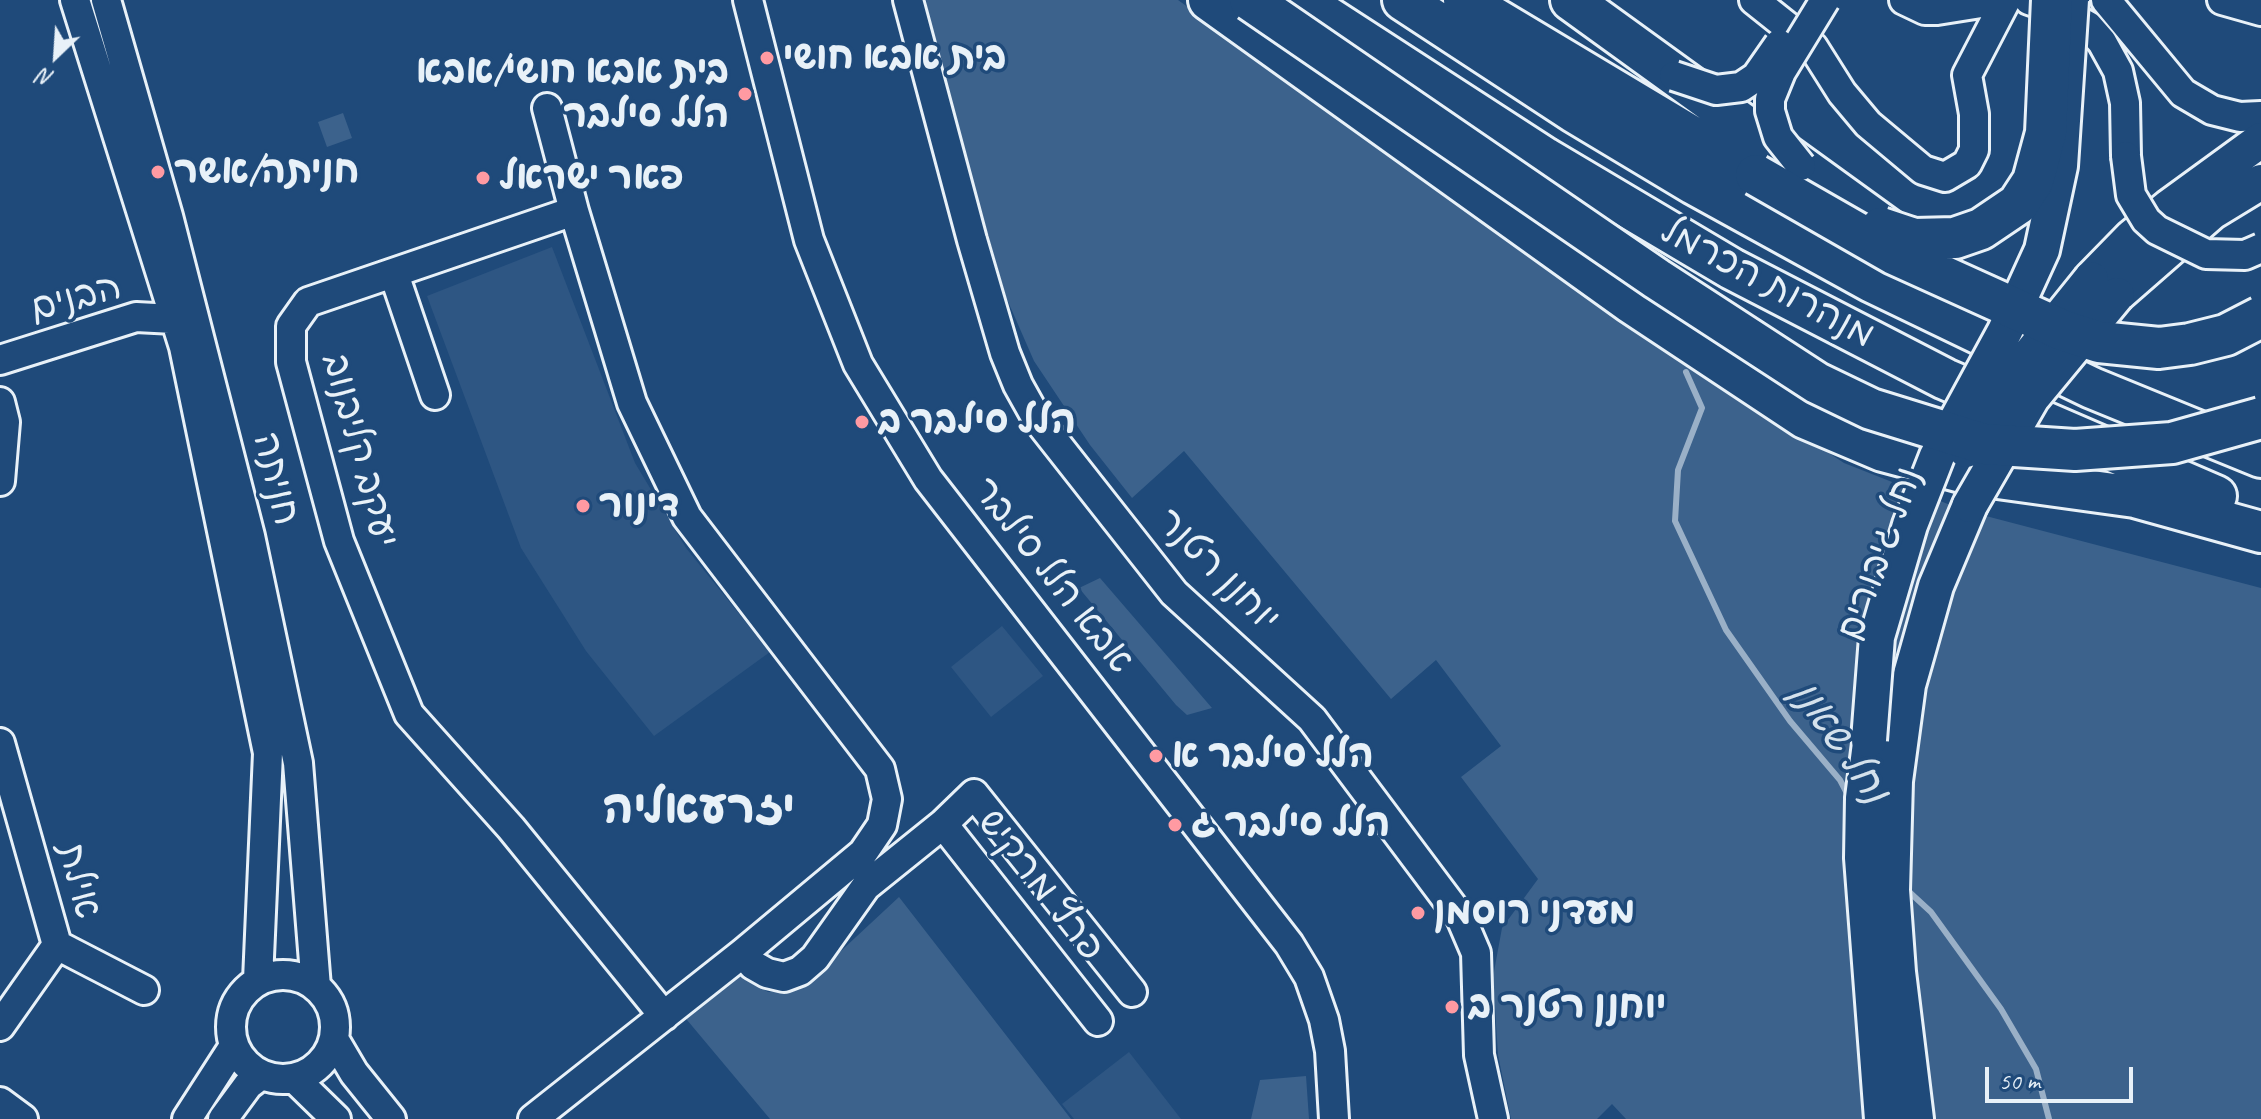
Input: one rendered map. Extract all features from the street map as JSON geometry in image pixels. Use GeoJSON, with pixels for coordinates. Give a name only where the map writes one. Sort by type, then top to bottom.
{"type":"FeatureCollection","features":[{"type":"Feature","properties":{"kind":"highway"},"geometry":{"type":"LineString","coordinates":[[1209,0],[1682,337],[1805,418],[1883,451],[1969,474],[2135,497],[2261,532]]}},
{"type":"Feature","properties":{"kind":"highway"},"geometry":{"type":"LineString","coordinates":[[1250,0],[1670,287],[1817,383],[1871,409],[1984,444],[2075,450],[2172,443],[2261,418]]}},
{"type":"Feature","properties":{"kind":"highway","name":"מנהרות הכרמל"},"geometry":{"type":"LineString","coordinates":[[1301,0],[1342,11],[1545,158],[1732,269],[1877,344],[2047,425],[2261,514]]}},
{"type":"Feature","properties":{"kind":"highway","name":"מנהרות הכרמל"},"geometry":{"type":"LineString","coordinates":[[1403,0],[1574,112],[1730,205],[1872,282],[2092,388],[2261,457]]}},
{"type":"Feature","properties":{"kind":"highway"},"geometry":{"type":"LineString","coordinates":[[1464,0],[1894,254],[2062,330],[2099,342],[2159,348],[2226,335],[2261,317]]}},
{"type":"Feature","properties":{"kind":"highway"},"geometry":{"type":"LineString","coordinates":[[1756,175],[1914,239],[1955,238],[1981,229],[2018,204],[2033,181],[2042,157],[2052,0]]}},
{"type":"Feature","properties":{"kind":"highway"},"geometry":{"type":"LineString","coordinates":[[1584,4],[1674,76],[1930,259],[2103,363],[2261,434]]}},
{"type":"Feature","properties":{"kind":"main road"},"geometry":{"type":"LineString","coordinates":[[1869,740],[1877,637],[1910,525],[1937,456],[2005,331],[2042,250],[2062,152],[2071,0]]}},
{"type":"Feature","properties":{"kind":"main road","name":"נחל גיבורים"},"geometry":{"type":"LineString","coordinates":[[1916,1119],[1898,972],[1892,890],[1895,781],[1904,713],[1918,650],[1946,561],[1995,456],[2104,287],[2132,237],[2261,140]]}},
{"type":"Feature","properties":{"kind":"main road","name":"נחל גיבורים"},"geometry":{"type":"LineString","coordinates":[[1882,1119],[1862,858],[1869,740],[1887,650],[1907,581],[1961,460],[2008,382],[2104,287],[2261,182]]}},
{"type":"Feature","properties":{"kind":"street","name":"חניתה"},"geometry":{"type":"LineString","coordinates":[[75,0],[191,376],[268,753],[258,980]]}},
{"type":"Feature","properties":{"kind":"street","name":"חניתה"},"geometry":{"type":"LineString","coordinates":[[106,0],[168,216],[254,551],[298,763],[316,987]]}},
{"type":"Feature","properties":{"kind":"street","name":"אבא הלל סילבר"},"geometry":{"type":"LineString","coordinates":[[748,0],[809,240],[858,364],[928,479],[1289,944],[1309,977],[1324,1020],[1330,1051],[1334,1119]]}},
{"type":"Feature","properties":{"kind":"street","name":"יוחנן רטנר"},"geometry":{"type":"LineString","coordinates":[[908,0],[930,39],[972,240],[1005,353],[1018,385],[1037,419],[1174,593],[1312,719],[1461,918],[1476,953],[1479,1055],[1493,1119]]}},
{"type":"Feature","properties":{"kind":"street"},"geometry":{"type":"LineString","coordinates":[[1754,0],[1813,47],[1842,93],[1868,124],[1923,170],[1945,177],[1967,164],[1974,150],[1974,114],[1967,75],[2003,0]]}},
{"type":"Feature","properties":{"kind":"street"},"geometry":{"type":"LineString","coordinates":[[1674,76],[1716,90],[1741,87],[1765,66],[1808,0]]}},
{"type":"Feature","properties":{"kind":"street"},"geometry":{"type":"LineString","coordinates":[[1801,166],[1778,137],[1770,111],[1770,99],[1781,72],[1825,0]]}},
{"type":"Feature","properties":{"kind":"street"},"geometry":{"type":"LineString","coordinates":[[1904,0],[1925,10],[1937,10],[2003,0]]}},
{"type":"Feature","properties":{"kind":"street"},"geometry":{"type":"LineString","coordinates":[[2029,0],[2063,12],[2088,26],[2102,42],[2118,71],[2125,103],[2126,156],[2131,195],[2146,220],[2157,230],[2206,254],[2245,255],[2261,248]]}},
{"type":"Feature","properties":{"kind":"street"},"geometry":{"type":"LineString","coordinates":[[2106,0],[2183,93],[2212,110],[2240,117],[2261,116]]}},
{"type":"Feature","properties":{"kind":"street"},"geometry":{"type":"LineString","coordinates":[[2222,0],[2261,9]]}},
{"type":"Feature","properties":{"kind":"street"},"geometry":{"type":"LineString","coordinates":[[2254,0],[2261,9]]}},
{"type":"Feature","properties":{"kind":"street"},"geometry":{"type":"LineString","coordinates":[[533,1119],[743,953],[863,853],[882,825],[887,799],[880,769],[860,737],[687,517],[632,403],[574,211],[547,108]]}},
{"type":"Feature","properties":{"kind":"street","name":"יעקב קליבנוב"},"geometry":{"type":"LineString","coordinates":[[574,211],[308,302],[291,326],[291,362],[339,541],[409,714],[511,828],[664,1016]]}},
{"type":"Feature","properties":{"kind":"street"},"geometry":{"type":"LineString","coordinates":[[394,274],[435,395]]}},
{"type":"Feature","properties":{"kind":"street","name":"הבנים"},"geometry":{"type":"LineString","coordinates":[[0,360],[136,317],[174,319]]}},
{"type":"Feature","properties":{"kind":"street"},"geometry":{"type":"LineString","coordinates":[[0,402],[5,422],[0,481]]}},
{"type":"Feature","properties":{"kind":"street","name":"אילת"},"geometry":{"type":"LineString","coordinates":[[0,743],[57,945],[0,1026]]}},
{"type":"Feature","properties":{"kind":"street"},"geometry":{"type":"LineString","coordinates":[[943,824],[974,794],[1132,992]]}},
{"type":"Feature","properties":{"kind":"street","name":"פרץ מרקיש"},"geometry":{"type":"LineString","coordinates":[[743,953],[753,965],[767,973],[784,977],[800,971],[815,958],[866,886],[943,824],[1098,1021]]}},
{"type":"Feature","properties":{"kind":"street"},"geometry":{"type":"LineString","coordinates":[[57,945],[144,990]]}},
{"type":"Feature","properties":{"kind":"street"},"geometry":{"type":"LineString","coordinates":[[334,1039],[320,1064],[294,1078],[261,1075],[240,1058],[234,1046],[230,1023],[235,1006],[258,980],[289,975],[316,987],[333,1010],[334,1039],[354,1073],[391,1119]]}},
{"type":"Feature","properties":{"kind":"street"},"geometry":{"type":"LineString","coordinates":[[187,1119],[234,1046]]}},
{"type":"Feature","properties":{"kind":"street"},"geometry":{"type":"LineString","coordinates":[[223,1119],[248,1085],[261,1075]]}},
{"type":"Feature","properties":{"kind":"street"},"geometry":{"type":"LineString","coordinates":[[294,1078],[336,1119]]}},
{"type":"Feature","properties":{"kind":"street"},"geometry":{"type":"LineString","coordinates":[[0,1102],[23,1119]]}},
{"type":"Feature","properties":{"kind":"shaded area"},"geometry":{"type":"Polygon","coordinates":[[[926,0],[1178,0],[1557,272],[1844,463],[1963,510],[2261,588],[2261,1119],[1626,1119],[1612,1104],[1597,1119],[1511,1119],[1498,1055],[1493,977],[1502,928],[1538,879],[1461,777],[1501,746],[1436,660],[1391,699],[1184,451],[1132,498],[1090,445],[1034,361],[1006,297],[937,59],[926,0]]]}},
{"type":"Feature","properties":{"kind":"shaded area"},"geometry":{"type":"Polygon","coordinates":[[[343,113],[352,138],[327,147],[318,122],[343,113]]]}},
{"type":"Feature","properties":{"kind":"shaded area","name":"דינור"},"geometry":{"type":"Polygon","coordinates":[[[552,247],[635,463],[686,548],[770,652],[654,736],[586,651],[521,548],[427,296],[552,247]]]}},
{"type":"Feature","properties":{"kind":"shaded area"},"geometry":{"type":"Polygon","coordinates":[[[1100,578],[1212,708],[1187,715],[1176,705],[1079,588],[1100,578]]]}},
{"type":"Feature","properties":{"kind":"shaded area"},"geometry":{"type":"Polygon","coordinates":[[[1002,626],[1043,676],[991,717],[951,667],[1002,626]]]}},
{"type":"Feature","properties":{"kind":"shaded area"},"geometry":{"type":"Polygon","coordinates":[[[899,897],[1071,1119],[770,1119],[682,1014],[736,973],[768,992],[799,990],[899,897]]]}},
{"type":"Feature","properties":{"kind":"shaded area"},"geometry":{"type":"Polygon","coordinates":[[[1129,1052],[1181,1119],[1074,1119],[1062,1104],[1129,1052]]]}},
{"type":"Feature","properties":{"kind":"shaded area"},"geometry":{"type":"Polygon","coordinates":[[[1306,1076],[1309,1119],[1251,1119],[1260,1080],[1306,1076]]]}},
{"type":"Feature","properties":{"kind":"waterway","name":"נחל שאנן"},"geometry":{"type":"LineString","coordinates":[[1686,372],[1702,408],[1678,470],[1675,521],[1726,630],[1790,721],[1840,780],[1850,799]]}},
{"type":"Feature","properties":{"kind":"waterway","name":"נחל שאנן"},"geometry":{"type":"LineString","coordinates":[[1906,889],[1931,912],[2001,1009],[2036,1069],[2049,1119]]}},
{"type":"Feature","properties":{"kind":"place","name":"בית אבא חושי"},"geometry":{"type":"Point","coordinates":[767,58]}},
{"type":"Feature","properties":{"kind":"place","name":"בית אבא חושי/אבא הלל סילבר"},"geometry":{"type":"Point","coordinates":[745,94]}},
{"type":"Feature","properties":{"kind":"place","name":"חניתה/אשר"},"geometry":{"type":"Point","coordinates":[158,172]}},
{"type":"Feature","properties":{"kind":"place","name":"פאר ישראל"},"geometry":{"type":"Point","coordinates":[483,178]}},
{"type":"Feature","properties":{"kind":"place","name":"הלל סילבר ב"},"geometry":{"type":"Point","coordinates":[862,422]}},
{"type":"Feature","properties":{"kind":"place","name":"דינור"},"geometry":{"type":"Point","coordinates":[583,506]}},
{"type":"Feature","properties":{"kind":"place","name":"הלל סילבר א"},"geometry":{"type":"Point","coordinates":[1156,756]}},
{"type":"Feature","properties":{"kind":"place","name":"הלל סילבר ג"},"geometry":{"type":"Point","coordinates":[1175,825]}},
{"type":"Feature","properties":{"kind":"place","name":"מעדני רוסמן"},"geometry":{"type":"Point","coordinates":[1418,913]}},
{"type":"Feature","properties":{"kind":"place","name":"יוחנן רטנר ב"},"geometry":{"type":"Point","coordinates":[1452,1007]}},
{"type":"Feature","properties":{"kind":"district","name":"יזרעאליה"},"geometry":{"type":"Point","coordinates":[699,810]}}]}
